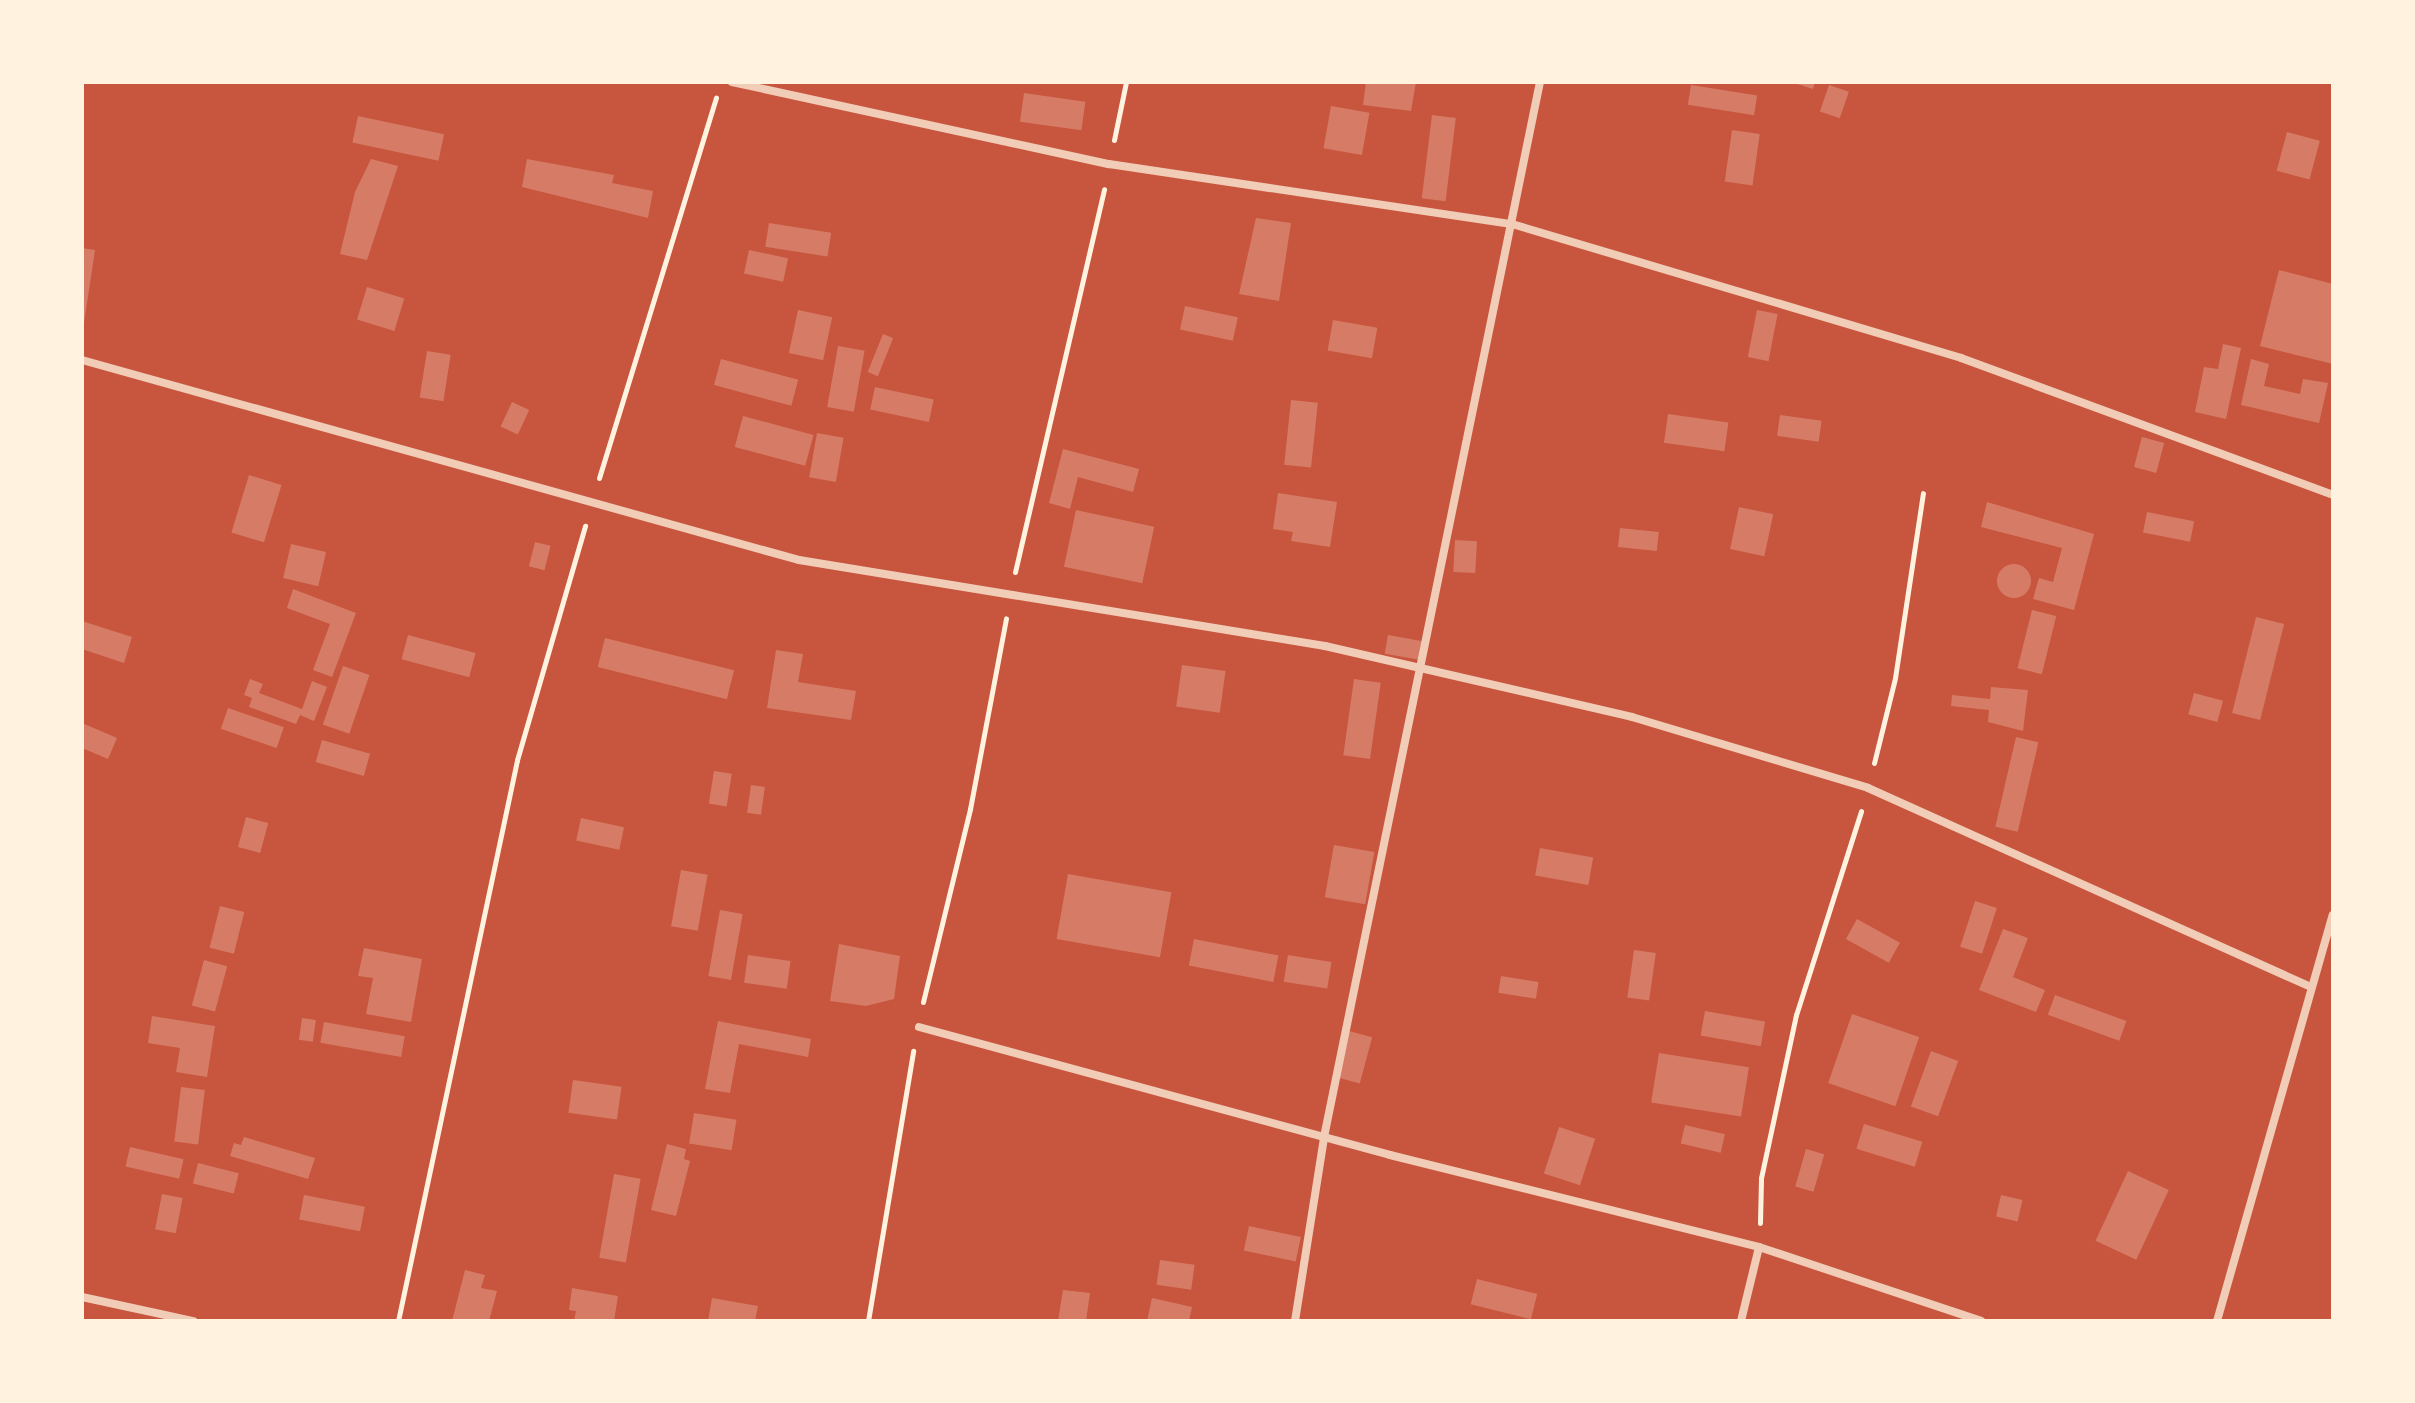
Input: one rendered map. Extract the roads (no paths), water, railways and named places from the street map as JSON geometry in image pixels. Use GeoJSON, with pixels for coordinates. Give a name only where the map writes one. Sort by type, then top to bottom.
{"type":"FeatureCollection","features":[{"type":"Feature","properties":{"kind":"street"},"geometry":{"type":"LineString","coordinates":[[732,82],[1109,164],[1512,224],[1961,358],[2333,495]]}},
{"type":"Feature","properties":{"kind":"street"},"geometry":{"type":"LineString","coordinates":[[1295,1321],[1324,1137],[1423,666],[1540,82]]}},
{"type":"Feature","properties":{"kind":"street"},"geometry":{"type":"LineString","coordinates":[[82,360],[593,499],[799,560],[1423,666],[1632,717],[1868,788],[2311,987]]}},
{"type":"Feature","properties":{"kind":"street"},"geometry":{"type":"LineString","coordinates":[[2217,1321],[2333,915]]}},
{"type":"Feature","properties":{"kind":"street"},"geometry":{"type":"LineString","coordinates":[[919,1027],[1324,1137],[1759,1247],[1981,1321]]}},
{"type":"Feature","properties":{"kind":"street"},"geometry":{"type":"LineString","coordinates":[[1741,1321],[1759,1247]]}},
{"type":"Feature","properties":{"kind":"street"},"geometry":{"type":"LineString","coordinates":[[82,1297],[193,1321]]}}]}
